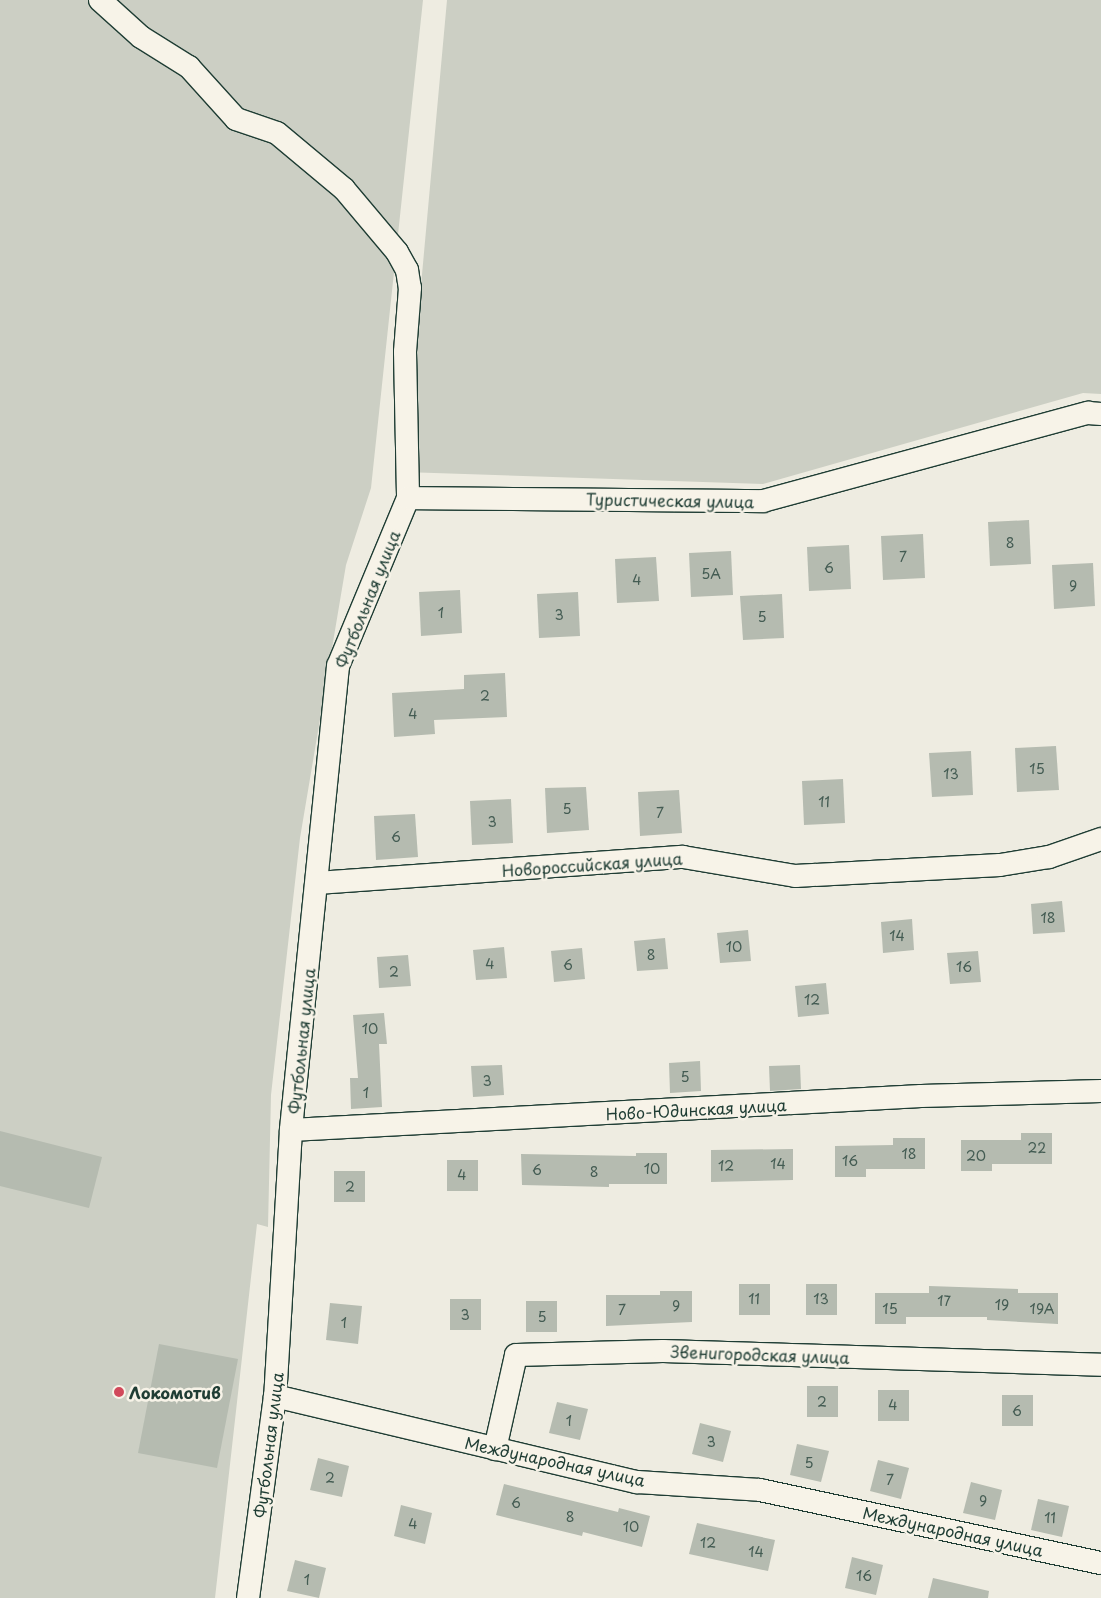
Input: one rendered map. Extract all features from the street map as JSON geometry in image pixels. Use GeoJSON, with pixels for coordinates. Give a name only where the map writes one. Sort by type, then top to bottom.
{"type":"FeatureCollection","features":[{"type":"Feature","properties":{"kind":"street"},"geometry":{"type":"LineString","coordinates":[[100,0],[141,37],[189,67],[236,119],[277,133],[344,189],[397,252],[407,270],[410,288],[405,352],[408,498]]}},
{"type":"Feature","properties":{"kind":"street","name":"Туристическая улица"},"geometry":{"type":"LineString","coordinates":[[408,498],[763,501],[1088,413],[1101,414]]}},
{"type":"Feature","properties":{"kind":"street","name":"Футбольная улица"},"geometry":{"type":"LineString","coordinates":[[248,1598],[275,1396],[291,1130],[318,883],[338,666],[408,498]]}},
{"type":"Feature","properties":{"kind":"street","name":"Новороссийская улица"},"geometry":{"type":"LineString","coordinates":[[318,883],[683,857],[795,876],[1000,865],[1049,857],[1101,839]]}},
{"type":"Feature","properties":{"kind":"street","name":"Ново-Юдинская улица"},"geometry":{"type":"LineString","coordinates":[[291,1130],[921,1096],[1101,1091]]}},
{"type":"Feature","properties":{"kind":"street","name":"Звенигородская улица"},"geometry":{"type":"LineString","coordinates":[[495,1449],[516,1355],[663,1351],[1101,1365]]}},
{"type":"Feature","properties":{"kind":"street","name":"Международная улица"},"geometry":{"type":"LineString","coordinates":[[275,1396],[636,1482],[760,1490],[1101,1563]]}},
{"type":"Feature","properties":{"kind":"shaded area"},"geometry":{"type":"Polygon","coordinates":[[[0,0],[423,0],[371,488],[346,565],[300,838],[271,1095],[268,1227],[257,1224],[215,1598],[0,1598],[0,0]]]}},
{"type":"Feature","properties":{"kind":"shaded area"},"geometry":{"type":"Polygon","coordinates":[[[447,0],[1101,0],[1101,394],[1083,393],[763,484],[404,472],[447,0]]]}},
{"type":"Feature","properties":{"kind":"building"},"geometry":{"type":"Polygon","coordinates":[[[1029,520],[1031,564],[990,566],[988,522],[1029,520]]]}},
{"type":"Feature","properties":{"kind":"building"},"geometry":{"type":"Polygon","coordinates":[[[923,534],[925,578],[883,580],[881,536],[923,534]]]}},
{"type":"Feature","properties":{"kind":"building"},"geometry":{"type":"Polygon","coordinates":[[[849,545],[851,589],[809,591],[807,547],[849,545]]]}},
{"type":"Feature","properties":{"kind":"building"},"geometry":{"type":"Polygon","coordinates":[[[731,551],[733,595],[691,597],[689,553],[731,551]]]}},
{"type":"Feature","properties":{"kind":"building"},"geometry":{"type":"Polygon","coordinates":[[[656,557],[659,601],[617,603],[615,559],[656,557]]]}},
{"type":"Feature","properties":{"kind":"building"},"geometry":{"type":"Polygon","coordinates":[[[1093,563],[1095,606],[1054,609],[1052,565],[1093,563]]]}},
{"type":"Feature","properties":{"kind":"building"},"geometry":{"type":"Polygon","coordinates":[[[460,590],[462,633],[421,636],[419,592],[460,590]]]}},
{"type":"Feature","properties":{"kind":"building"},"geometry":{"type":"Polygon","coordinates":[[[578,592],[580,636],[539,638],[537,594],[578,592]]]}},
{"type":"Feature","properties":{"kind":"building"},"geometry":{"type":"Polygon","coordinates":[[[782,594],[784,638],[743,640],[740,596],[782,594]]]}},
{"type":"Feature","properties":{"kind":"building"},"geometry":{"type":"Polygon","coordinates":[[[505,673],[507,717],[434,720],[435,734],[394,737],[392,693],[464,689],[464,675],[505,673]]]}},
{"type":"Feature","properties":{"kind":"building"},"geometry":{"type":"Polygon","coordinates":[[[1056,746],[1059,790],[1017,792],[1015,748],[1056,746]]]}},
{"type":"Feature","properties":{"kind":"building"},"geometry":{"type":"Polygon","coordinates":[[[971,751],[973,795],[932,797],[929,753],[971,751]]]}},
{"type":"Feature","properties":{"kind":"building"},"geometry":{"type":"Polygon","coordinates":[[[843,779],[845,823],[804,825],[802,781],[843,779]]]}},
{"type":"Feature","properties":{"kind":"building"},"geometry":{"type":"Polygon","coordinates":[[[586,787],[589,830],[547,833],[545,788],[586,787]]]}},
{"type":"Feature","properties":{"kind":"building"},"geometry":{"type":"Polygon","coordinates":[[[679,790],[682,833],[640,836],[638,792],[679,790]]]}},
{"type":"Feature","properties":{"kind":"building"},"geometry":{"type":"Polygon","coordinates":[[[511,799],[513,843],[472,845],[470,801],[511,799]]]}},
{"type":"Feature","properties":{"kind":"building"},"geometry":{"type":"Polygon","coordinates":[[[415,814],[418,857],[376,860],[374,816],[415,814]]]}},
{"type":"Feature","properties":{"kind":"building"},"geometry":{"type":"Polygon","coordinates":[[[1062,901],[1065,932],[1033,934],[1031,904],[1062,901]]]}},
{"type":"Feature","properties":{"kind":"building"},"geometry":{"type":"Polygon","coordinates":[[[912,919],[914,950],[883,953],[881,922],[912,919]]]}},
{"type":"Feature","properties":{"kind":"building"},"geometry":{"type":"Polygon","coordinates":[[[748,930],[751,961],[720,963],[717,933],[748,930]]]}},
{"type":"Feature","properties":{"kind":"building"},"geometry":{"type":"Polygon","coordinates":[[[665,938],[668,969],[637,971],[634,941],[665,938]]]}},
{"type":"Feature","properties":{"kind":"building"},"geometry":{"type":"Polygon","coordinates":[[[504,947],[507,978],[476,980],[473,950],[504,947]]]}},
{"type":"Feature","properties":{"kind":"building"},"geometry":{"type":"Polygon","coordinates":[[[582,948],[585,979],[554,982],[551,951],[582,948]]]}},
{"type":"Feature","properties":{"kind":"building"},"geometry":{"type":"Polygon","coordinates":[[[978,951],[981,982],[950,984],[947,953],[978,951]]]}},
{"type":"Feature","properties":{"kind":"building"},"geometry":{"type":"Polygon","coordinates":[[[408,955],[411,986],[379,988],[377,957],[408,955]]]}},
{"type":"Feature","properties":{"kind":"building"},"geometry":{"type":"Polygon","coordinates":[[[826,983],[829,1014],[798,1017],[795,986],[826,983]]]}},
{"type":"Feature","properties":{"kind":"building"},"geometry":{"type":"Polygon","coordinates":[[[384,1013],[387,1044],[379,1044],[382,1107],[351,1109],[350,1078],[358,1078],[353,1015],[384,1013]]]}},
{"type":"Feature","properties":{"kind":"building"},"geometry":{"type":"Polygon","coordinates":[[[700,1061],[701,1091],[670,1093],[669,1063],[700,1061]]]}},
{"type":"Feature","properties":{"kind":"building"},"geometry":{"type":"Polygon","coordinates":[[[502,1065],[504,1095],[473,1097],[471,1066],[502,1065]]]}},
{"type":"Feature","properties":{"kind":"building"},"geometry":{"type":"Polygon","coordinates":[[[800,1065],[801,1089],[770,1091],[769,1066],[800,1065]]]}},
{"type":"Feature","properties":{"kind":"building"},"geometry":{"type":"Polygon","coordinates":[[[0,1131],[102,1157],[89,1208],[0,1186],[0,1131]]]}},
{"type":"Feature","properties":{"kind":"building"},"geometry":{"type":"Polygon","coordinates":[[[1021,1133],[1052,1133],[1052,1164],[992,1164],[992,1171],[961,1171],[961,1140],[1021,1140],[1021,1133]]]}},
{"type":"Feature","properties":{"kind":"building"},"geometry":{"type":"Polygon","coordinates":[[[893,1138],[925,1138],[925,1169],[866,1169],[866,1177],[835,1177],[835,1146],[893,1145],[893,1138]]]}},
{"type":"Feature","properties":{"kind":"building"},"geometry":{"type":"Polygon","coordinates":[[[793,1149],[793,1180],[711,1182],[711,1150],[793,1149]]]}},
{"type":"Feature","properties":{"kind":"building"},"geometry":{"type":"Polygon","coordinates":[[[636,1153],[667,1153],[667,1184],[609,1184],[609,1187],[522,1185],[521,1154],[636,1156],[636,1153]]]}},
{"type":"Feature","properties":{"kind":"building"},"geometry":{"type":"Polygon","coordinates":[[[447,1160],[478,1160],[478,1191],[447,1191],[447,1160]]]}},
{"type":"Feature","properties":{"kind":"building"},"geometry":{"type":"Polygon","coordinates":[[[334,1171],[365,1171],[365,1202],[334,1202],[334,1171]]]}},
{"type":"Feature","properties":{"kind":"building"},"geometry":{"type":"Polygon","coordinates":[[[739,1284],[770,1284],[770,1315],[739,1315],[739,1284]]]}},
{"type":"Feature","properties":{"kind":"building"},"geometry":{"type":"Polygon","coordinates":[[[806,1284],[837,1284],[837,1315],[806,1315],[806,1284]]]}},
{"type":"Feature","properties":{"kind":"building"},"geometry":{"type":"Polygon","coordinates":[[[929,1286],[1018,1289],[1018,1293],[1058,1293],[1058,1324],[987,1320],[987,1317],[906,1317],[906,1324],[875,1324],[875,1293],[929,1293],[929,1286]]]}},
{"type":"Feature","properties":{"kind":"building"},"geometry":{"type":"Polygon","coordinates":[[[660,1291],[692,1291],[692,1322],[606,1326],[606,1295],[660,1295],[660,1291]]]}},
{"type":"Feature","properties":{"kind":"building"},"geometry":{"type":"Polygon","coordinates":[[[450,1299],[481,1299],[481,1330],[450,1330],[450,1299]]]}},
{"type":"Feature","properties":{"kind":"building"},"geometry":{"type":"Polygon","coordinates":[[[526,1301],[557,1301],[557,1332],[526,1332],[526,1301]]]}},
{"type":"Feature","properties":{"kind":"building"},"geometry":{"type":"Polygon","coordinates":[[[330,1303],[362,1306],[358,1344],[326,1340],[330,1303]]]}},
{"type":"Feature","properties":{"kind":"building"},"geometry":{"type":"Polygon","coordinates":[[[159,1344],[238,1359],[217,1468],[138,1453],[159,1344]]]}},
{"type":"Feature","properties":{"kind":"building"},"geometry":{"type":"Polygon","coordinates":[[[807,1386],[838,1386],[838,1417],[807,1417],[807,1386]]]}},
{"type":"Feature","properties":{"kind":"building"},"geometry":{"type":"Polygon","coordinates":[[[878,1390],[909,1390],[909,1421],[878,1421],[878,1390]]]}},
{"type":"Feature","properties":{"kind":"building"},"geometry":{"type":"Polygon","coordinates":[[[1002,1395],[1033,1395],[1033,1426],[1002,1426],[1002,1395]]]}},
{"type":"Feature","properties":{"kind":"building"},"geometry":{"type":"Polygon","coordinates":[[[557,1402],[588,1409],[580,1440],[549,1433],[557,1402]]]}},
{"type":"Feature","properties":{"kind":"building"},"geometry":{"type":"Polygon","coordinates":[[[700,1423],[731,1431],[723,1462],[692,1454],[700,1423]]]}},
{"type":"Feature","properties":{"kind":"building"},"geometry":{"type":"Polygon","coordinates":[[[797,1444],[829,1451],[821,1482],[790,1475],[797,1444]]]}},
{"type":"Feature","properties":{"kind":"building"},"geometry":{"type":"Polygon","coordinates":[[[318,1458],[349,1466],[342,1497],[310,1490],[318,1458]]]}},
{"type":"Feature","properties":{"kind":"building"},"geometry":{"type":"Polygon","coordinates":[[[878,1460],[909,1468],[901,1499],[870,1491],[878,1460]]]}},
{"type":"Feature","properties":{"kind":"building"},"geometry":{"type":"Polygon","coordinates":[[[971,1482],[1002,1490],[995,1520],[963,1513],[971,1482]]]}},
{"type":"Feature","properties":{"kind":"building"},"geometry":{"type":"Polygon","coordinates":[[[504,1484],[618,1512],[619,1508],[650,1516],[642,1547],[583,1532],[582,1536],[496,1515],[504,1484]]]}},
{"type":"Feature","properties":{"kind":"building"},"geometry":{"type":"Polygon","coordinates":[[[1038,1499],[1069,1506],[1062,1537],[1031,1530],[1038,1499]]]}},
{"type":"Feature","properties":{"kind":"building"},"geometry":{"type":"Polygon","coordinates":[[[401,1505],[432,1513],[425,1544],[394,1536],[401,1505]]]}},
{"type":"Feature","properties":{"kind":"building"},"geometry":{"type":"Polygon","coordinates":[[[697,1523],[775,1540],[768,1571],[689,1554],[697,1523]]]}},
{"type":"Feature","properties":{"kind":"building"},"geometry":{"type":"Polygon","coordinates":[[[852,1557],[883,1565],[876,1595],[845,1588],[852,1557]]]}},
{"type":"Feature","properties":{"kind":"building"},"geometry":{"type":"Polygon","coordinates":[[[295,1560],[326,1568],[319,1598],[287,1591],[295,1560]]]}},
{"type":"Feature","properties":{"kind":"building"},"geometry":{"type":"Polygon","coordinates":[[[933,1578],[989,1591],[988,1598],[928,1598],[933,1578]]]}},
{"type":"Feature","properties":{"kind":"place","name":"Локомотив"},"geometry":{"type":"Point","coordinates":[119,1392]}}]}
